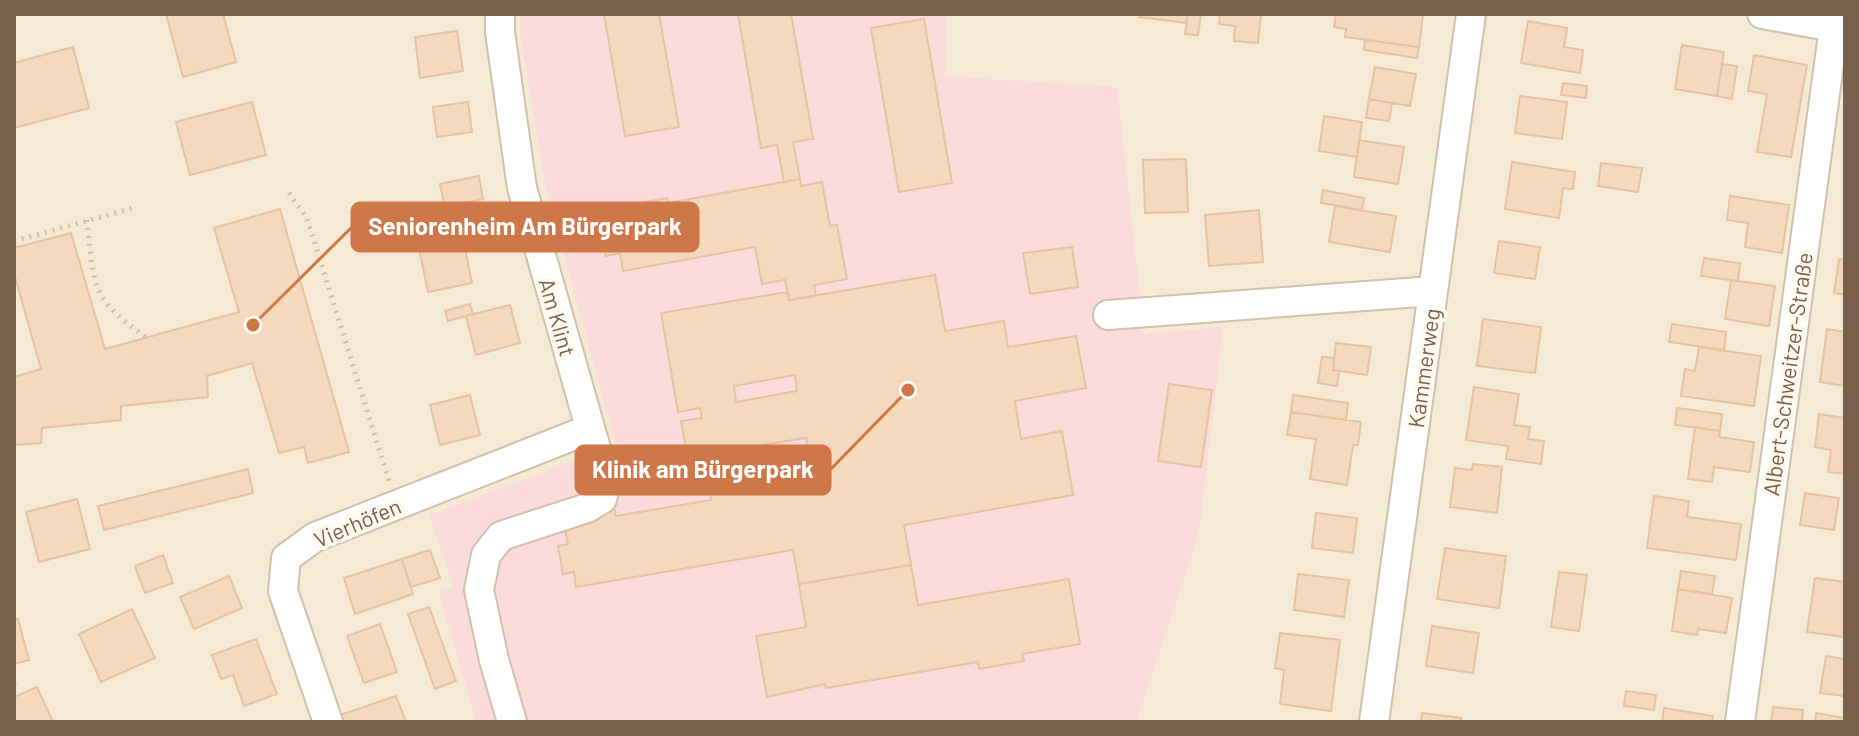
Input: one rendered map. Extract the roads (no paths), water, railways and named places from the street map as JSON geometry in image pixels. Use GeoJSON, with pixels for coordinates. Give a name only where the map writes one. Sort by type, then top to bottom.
{"type":"FeatureCollection","features":[{"type":"Feature","properties":{"kind":"street","name":"Am Klint"},"geometry":{"type":"LineString","coordinates":[[500,14],[522,188],[606,484],[602,499],[587,508],[501,536],[486,555],[479,590],[494,660],[512,722]]}},
{"type":"Feature","properties":{"kind":"street","name":"Kammerweg"},"geometry":{"type":"LineString","coordinates":[[1374,722],[1471,14]]}},
{"type":"Feature","properties":{"kind":"street"},"geometry":{"type":"LineString","coordinates":[[1762,14],[1840,28]]}},
{"type":"Feature","properties":{"kind":"street","name":"Albert-Schweitzer-Straße"},"geometry":{"type":"LineString","coordinates":[[1740,722],[1840,28]]}},
{"type":"Feature","properties":{"kind":"street"},"geometry":{"type":"LineString","coordinates":[[1108,315],[1433,291]]}},
{"type":"Feature","properties":{"kind":"street","name":"Vierhöfen"},"geometry":{"type":"LineString","coordinates":[[328,722],[283,591],[286,558],[315,537],[590,429]]}},
{"type":"Feature","properties":{"kind":"place","name":"Seniorenheim Am Bürgerpark"},"geometry":{"type":"Point","coordinates":[253,325]}},
{"type":"Feature","properties":{"kind":"place","name":"Klinik am Bürgerpark"},"geometry":{"type":"Point","coordinates":[908,390]}}]}
